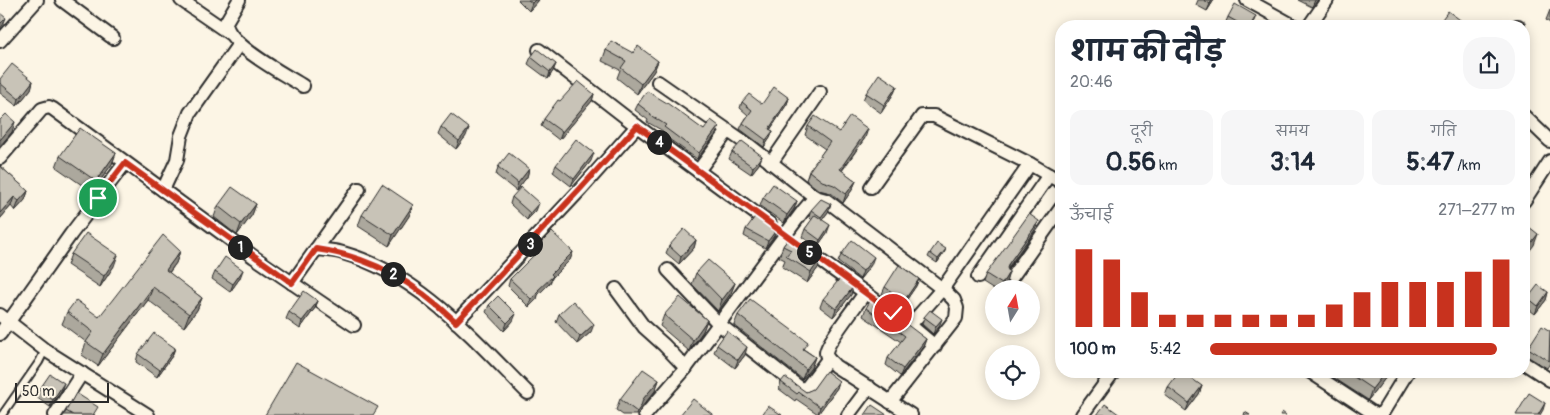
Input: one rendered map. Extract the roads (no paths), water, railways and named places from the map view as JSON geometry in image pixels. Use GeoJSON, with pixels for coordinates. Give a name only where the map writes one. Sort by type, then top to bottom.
{"type":"FeatureCollection","features":[{"type":"Feature","properties":{"kind":"street"},"geometry":{"type":"LineString","coordinates":[[0,41],[37,0]]}},
{"type":"Feature","properties":{"kind":"street"},"geometry":{"type":"LineString","coordinates":[[62,0],[113,38]]}},
{"type":"Feature","properties":{"kind":"street"},"geometry":{"type":"LineString","coordinates":[[181,0],[229,33],[239,44],[302,86]]}},
{"type":"Feature","properties":{"kind":"street"},"geometry":{"type":"LineString","coordinates":[[229,33],[226,22],[239,0]]}},
{"type":"Feature","properties":{"kind":"street"},"geometry":{"type":"LineString","coordinates":[[1247,0],[1283,20]]}},
{"type":"Feature","properties":{"kind":"street"},"geometry":{"type":"LineString","coordinates":[[1313,20],[1327,0]]}},
{"type":"Feature","properties":{"kind":"street"},"geometry":{"type":"LineString","coordinates":[[163,190],[177,160],[181,136],[190,113],[239,44]]}},
{"type":"Feature","properties":{"kind":"street"},"geometry":{"type":"LineString","coordinates":[[539,50],[637,126],[910,325],[936,346]]}},
{"type":"Feature","properties":{"kind":"street"},"geometry":{"type":"LineString","coordinates":[[658,82],[728,131],[815,197],[826,200],[942,288],[954,300],[957,308],[956,318],[936,346],[890,402]]}},
{"type":"Feature","properties":{"kind":"street"},"geometry":{"type":"LineString","coordinates":[[771,163],[820,92]]}},
{"type":"Feature","properties":{"kind":"street"},"geometry":{"type":"LineString","coordinates":[[0,158],[42,109],[49,107],[292,283],[354,325]]}},
{"type":"Feature","properties":{"kind":"street"},"geometry":{"type":"LineString","coordinates":[[871,187],[922,116],[934,116],[1055,178]]}},
{"type":"Feature","properties":{"kind":"street"},"geometry":{"type":"LineString","coordinates":[[1530,122],[1550,140]]}},
{"type":"Feature","properties":{"kind":"street"},"geometry":{"type":"LineString","coordinates":[[456,322],[637,126]]}},
{"type":"Feature","properties":{"kind":"street"},"geometry":{"type":"LineString","coordinates":[[698,171],[728,131]]}},
{"type":"Feature","properties":{"kind":"street"},"geometry":{"type":"LineString","coordinates":[[1530,192],[1550,161]]}},
{"type":"Feature","properties":{"kind":"street"},"geometry":{"type":"LineString","coordinates":[[0,334],[4,319],[125,163]]}},
{"type":"Feature","properties":{"kind":"street"},"geometry":{"type":"LineString","coordinates":[[910,325],[942,288],[1030,164]]}},
{"type":"Feature","properties":{"kind":"street"},"geometry":{"type":"LineString","coordinates":[[978,277],[1049,175]]}},
{"type":"Feature","properties":{"kind":"street"},"geometry":{"type":"LineString","coordinates":[[292,283],[358,189]]}},
{"type":"Feature","properties":{"kind":"street"},"geometry":{"type":"LineString","coordinates":[[645,415],[686,368],[719,324],[793,241],[815,197]]}},
{"type":"Feature","properties":{"kind":"street"},"geometry":{"type":"LineString","coordinates":[[1012,277],[1055,216]]}},
{"type":"Feature","properties":{"kind":"street"},"geometry":{"type":"LineString","coordinates":[[316,249],[342,252],[391,272],[423,294],[456,322],[528,393]]}},
{"type":"Feature","properties":{"kind":"street"},"geometry":{"type":"LineString","coordinates":[[668,270],[719,324],[804,392],[828,359]]}},
{"type":"Feature","properties":{"kind":"street"},"geometry":{"type":"LineString","coordinates":[[616,289],[644,328],[686,368]]}},
{"type":"Feature","properties":{"kind":"street"},"geometry":{"type":"LineString","coordinates":[[865,292],[830,343],[826,354],[828,359],[911,415]]}},
{"type":"Feature","properties":{"kind":"street"},"geometry":{"type":"LineString","coordinates":[[4,319],[45,350],[148,415]]}},
{"type":"Feature","properties":{"kind":"street"},"geometry":{"type":"LineString","coordinates":[[1530,367],[1550,380]]}},
{"type":"Feature","properties":{"kind":"street"},"geometry":{"type":"LineString","coordinates":[[55,415],[82,373]]}},
{"type":"Feature","properties":{"kind":"street"},"geometry":{"type":"LineString","coordinates":[[1082,415],[1109,378]]}},
{"type":"Feature","properties":{"kind":"street"},"geometry":{"type":"LineString","coordinates":[[1320,378],[1376,415]]}},
{"type":"Feature","properties":{"kind":"street"},"geometry":{"type":"LineString","coordinates":[[1381,415],[1404,378]]}},
{"type":"Feature","properties":{"kind":"street"},"geometry":{"type":"LineString","coordinates":[[848,415],[868,387]]}},
{"type":"Feature","properties":{"kind":"lane"},"geometry":{"type":"LineString","coordinates":[[2,415],[39,362],[45,350]]}}]}
